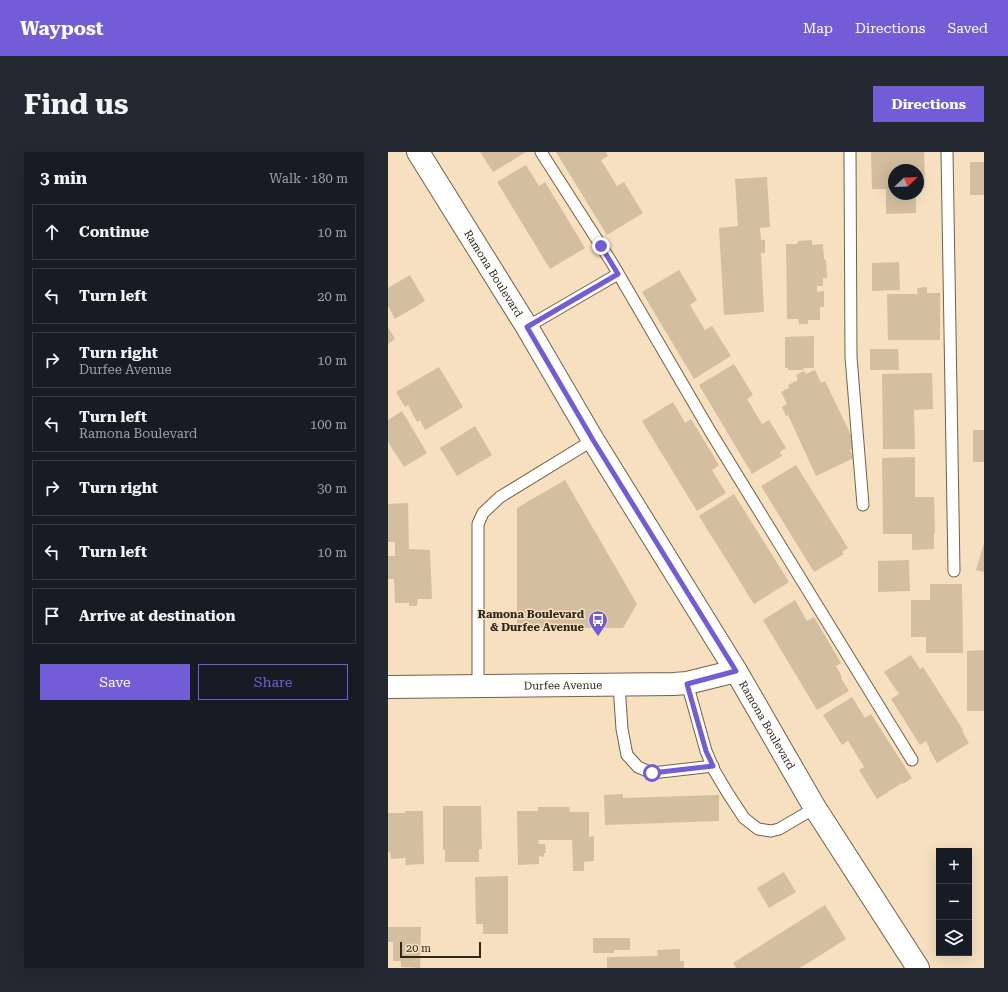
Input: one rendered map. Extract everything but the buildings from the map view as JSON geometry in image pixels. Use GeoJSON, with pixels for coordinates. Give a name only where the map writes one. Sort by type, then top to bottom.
{"type":"FeatureCollection","features":[{"type":"Feature","properties":{"kind":"main road","name":"Ramona Boulevard"},"geometry":{"type":"LineString","coordinates":[[418,152],[527,327],[593,440],[736,671],[815,808],[918,968]]}},
{"type":"Feature","properties":{"kind":"main road","name":"Durfee Avenue"},"geometry":{"type":"LineString","coordinates":[[388,687],[687,684],[736,671]]}},
{"type":"Feature","properties":{"kind":"lane"},"geometry":{"type":"LineString","coordinates":[[541,152],[618,274],[710,431],[912,760]]}},
{"type":"Feature","properties":{"kind":"lane"},"geometry":{"type":"LineString","coordinates":[[850,152],[851,357],[863,505]]}},
{"type":"Feature","properties":{"kind":"lane"},"geometry":{"type":"LineString","coordinates":[[947,152],[954,571]]}},
{"type":"Feature","properties":{"kind":"lane"},"geometry":{"type":"LineString","coordinates":[[527,327],[618,274]]}},
{"type":"Feature","properties":{"kind":"lane"},"geometry":{"type":"LineString","coordinates":[[478,686],[478,524],[483,513],[500,497],[593,440]]}},
{"type":"Feature","properties":{"kind":"lane"},"geometry":{"type":"LineString","coordinates":[[619,684],[622,729],[627,755],[638,767],[652,773],[713,766]]}},
{"type":"Feature","properties":{"kind":"lane"},"geometry":{"type":"LineString","coordinates":[[687,684],[706,751],[727,792],[744,818],[758,829],[771,832],[815,808]]}},
{"type":"Feature","properties":{"kind":"place","name":"Ramona Boulevard & Durfee Avenue"},"geometry":{"type":"Point","coordinates":[598,637]}},
{"type":"Feature","properties":{"kind":"route"},"geometry":{"type":"LineString","coordinates":[[601,246],[618,274],[527,327],[593,440],[736,671],[687,684],[706,751],[713,766],[652,773]]}}]}
